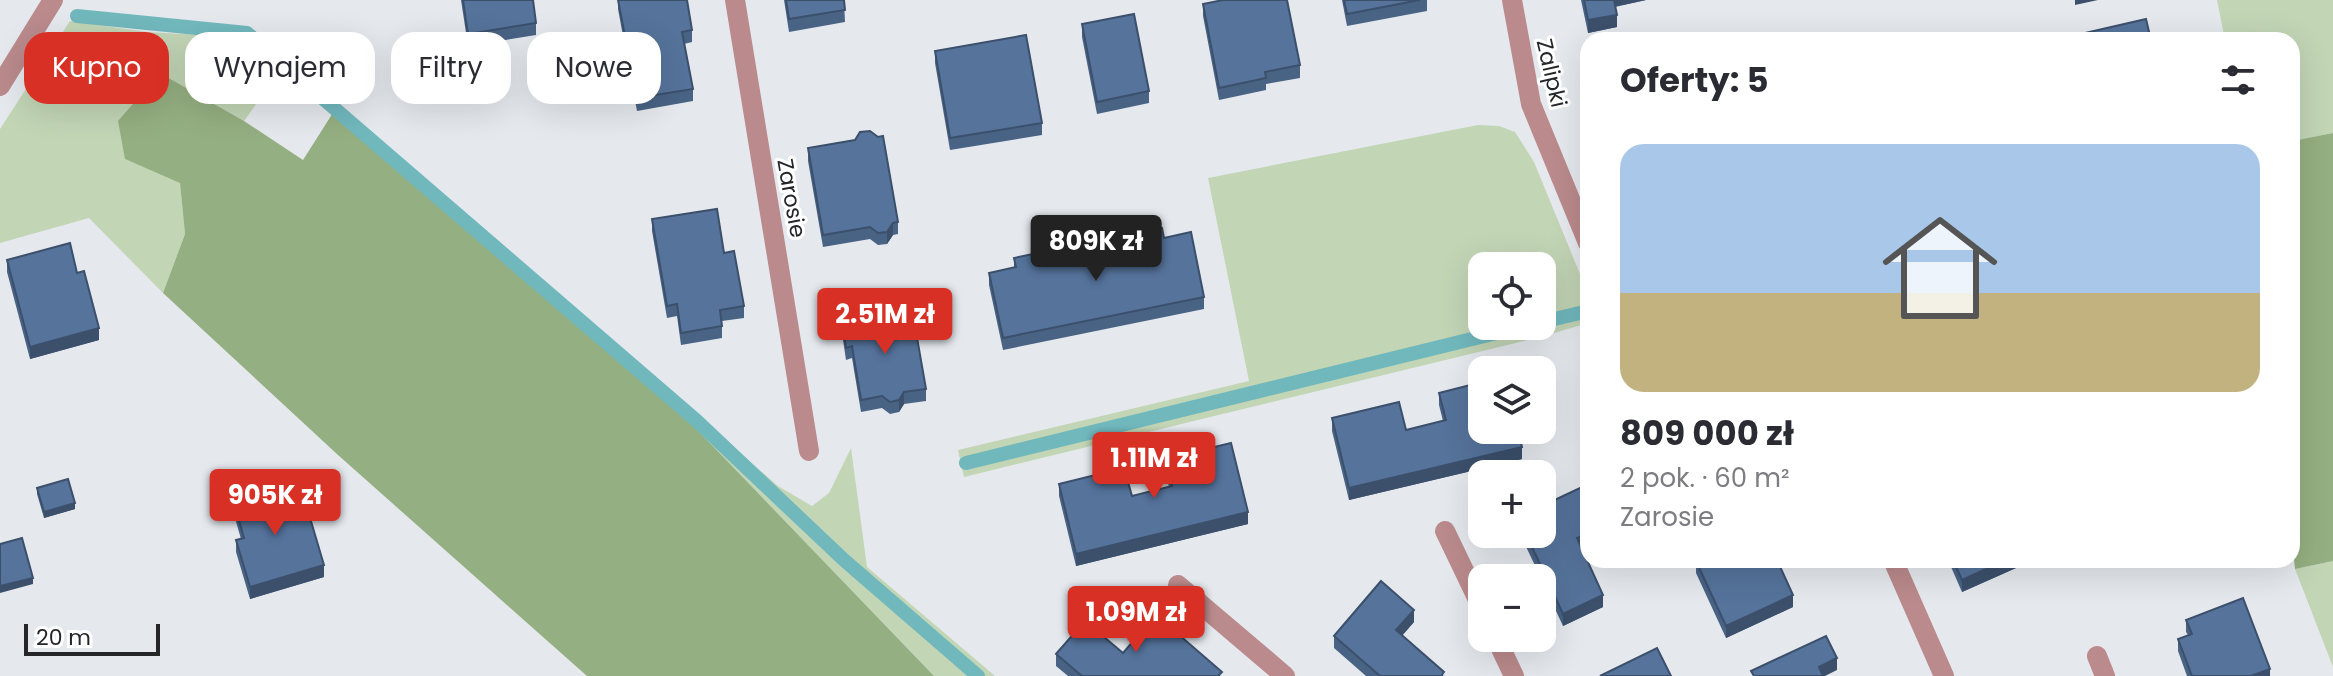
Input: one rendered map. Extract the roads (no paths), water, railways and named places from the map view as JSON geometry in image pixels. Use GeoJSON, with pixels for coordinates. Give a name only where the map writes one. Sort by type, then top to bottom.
{"type":"FeatureCollection","features":[{"type":"Feature","properties":{"kind":"street"},"geometry":{"type":"LineString","coordinates":[[0,86],[53,0]]}},
{"type":"Feature","properties":{"kind":"street","name":"Zarosie"},"geometry":{"type":"LineString","coordinates":[[735,0],[809,451]]}},
{"type":"Feature","properties":{"kind":"street","name":"Zalipki"},"geometry":{"type":"LineString","coordinates":[[1512,0],[1531,104],[1580,223]]}},
{"type":"Feature","properties":{"kind":"street"},"geometry":{"type":"LineString","coordinates":[[1445,531],[1468,579]]}},
{"type":"Feature","properties":{"kind":"street"},"geometry":{"type":"LineString","coordinates":[[1897,568],[1944,676]]}},
{"type":"Feature","properties":{"kind":"street"},"geometry":{"type":"LineString","coordinates":[[1178,585],[1285,676]]}},
{"type":"Feature","properties":{"kind":"street"},"geometry":{"type":"LineString","coordinates":[[1503,652],[1514,676]]}},
{"type":"Feature","properties":{"kind":"waterway"},"geometry":{"type":"LineString","coordinates":[[77,16],[247,33],[697,421],[844,560],[978,676]]}},
{"type":"Feature","properties":{"kind":"waterway"},"geometry":{"type":"LineString","coordinates":[[1556,319],[1580,313]]}},
{"type":"Feature","properties":{"kind":"waterway"},"geometry":{"type":"LineString","coordinates":[[966,463],[1468,340]]}}]}
